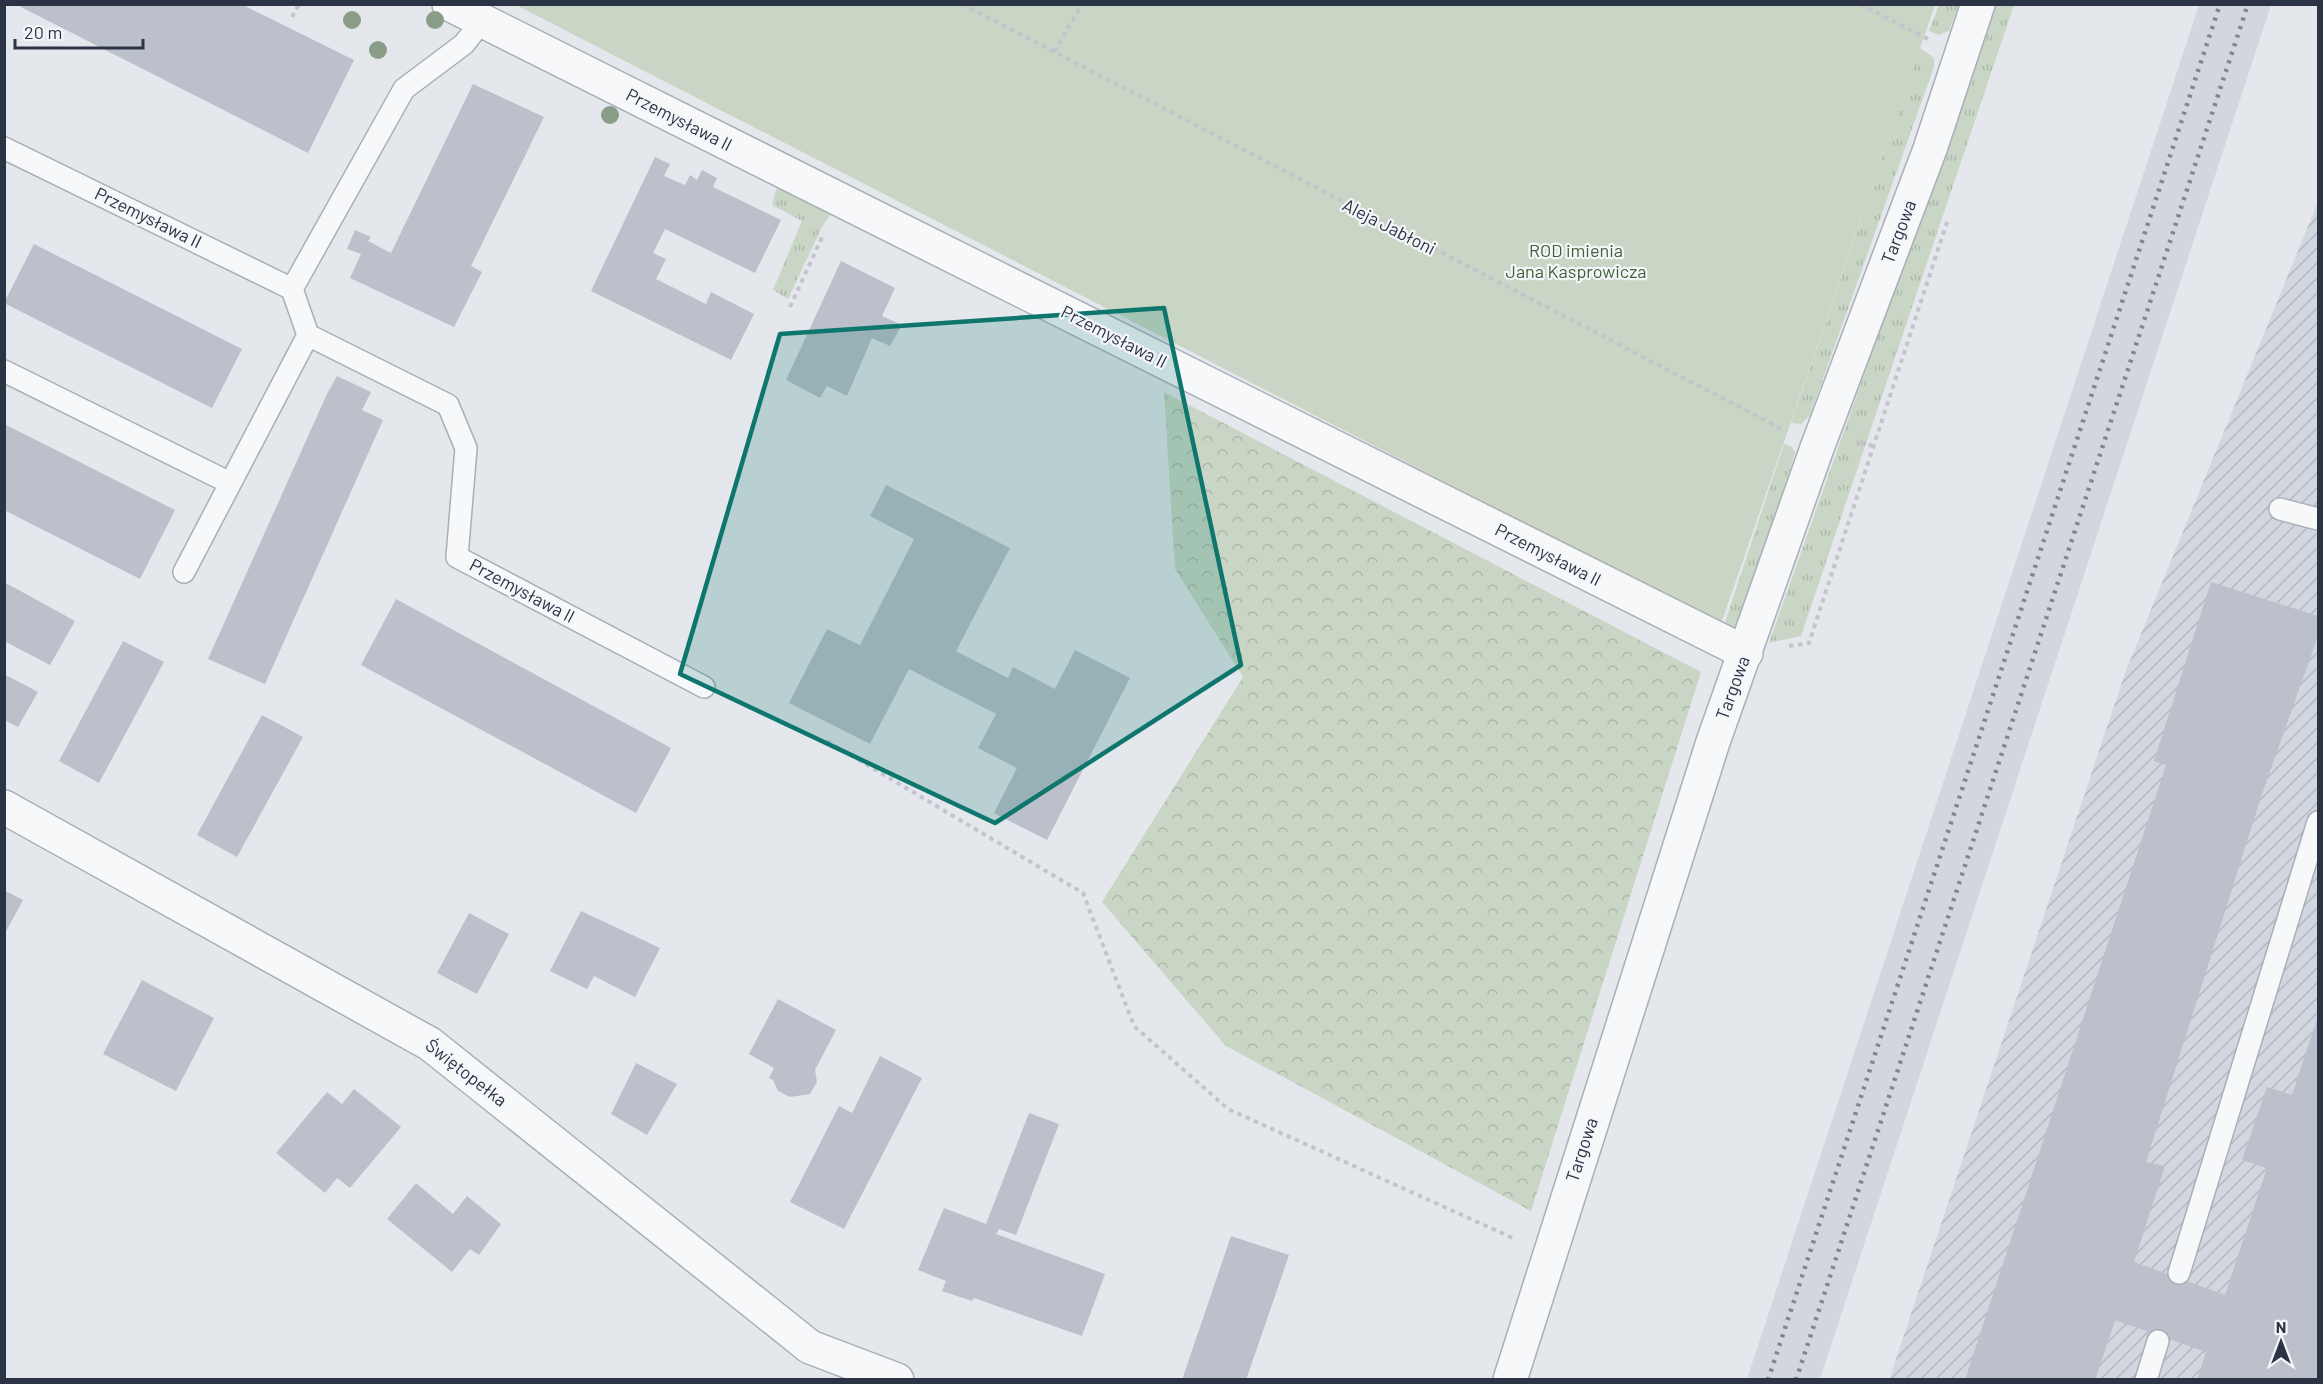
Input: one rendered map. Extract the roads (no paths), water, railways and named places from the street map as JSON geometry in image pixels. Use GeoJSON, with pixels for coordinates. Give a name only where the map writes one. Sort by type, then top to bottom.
{"type":"FeatureCollection","features":[{"type":"Feature","properties":{"kind":"street","name":"Przemysława II"},"geometry":{"type":"LineString","coordinates":[[449,4],[1746,652]]}},
{"type":"Feature","properties":{"kind":"street","name":"Targowa"},"geometry":{"type":"LineString","coordinates":[[1510,1380],[1548,1254],[1713,742],[1817,448],[1930,149],[1978,4]]}},
{"type":"Feature","properties":{"kind":"street","name":"Świętopełka"},"geometry":{"type":"LineString","coordinates":[[4,807],[430,1044],[810,1347],[897,1380]]}},
{"type":"Feature","properties":{"kind":"lane"},"geometry":{"type":"LineString","coordinates":[[184,572],[308,335],[292,289],[404,89],[464,44],[482,21]]}},
{"type":"Feature","properties":{"kind":"lane","name":"Przemysława II"},"geometry":{"type":"LineString","coordinates":[[4,148],[292,289]]}},
{"type":"Feature","properties":{"kind":"lane","name":"Przemysława II"},"geometry":{"type":"LineString","coordinates":[[308,335],[448,405],[466,448],[458,556],[704,687]]}},
{"type":"Feature","properties":{"kind":"lane"},"geometry":{"type":"LineString","coordinates":[[4,371],[230,483]]}},
{"type":"Feature","properties":{"kind":"lane"},"geometry":{"type":"LineString","coordinates":[[2280,508],[2319,519]]}},
{"type":"Feature","properties":{"kind":"lane"},"geometry":{"type":"LineString","coordinates":[[2179,1273],[2319,822]]}},
{"type":"Feature","properties":{"kind":"lane"},"geometry":{"type":"LineString","coordinates":[[2146,1380],[2158,1341]]}},
{"type":"Feature","properties":{"kind":"railway"},"geometry":{"type":"LineString","coordinates":[[1768,1380],[2220,4]]}},
{"type":"Feature","properties":{"kind":"railway"},"geometry":{"type":"LineString","coordinates":[[1796,1380],[2248,4]]}},
{"type":"Feature","properties":{"kind":"park label","name":"ROD imienia Jana Kasprowicza"},"geometry":{"type":"Point","coordinates":[1576,261]}}]}
